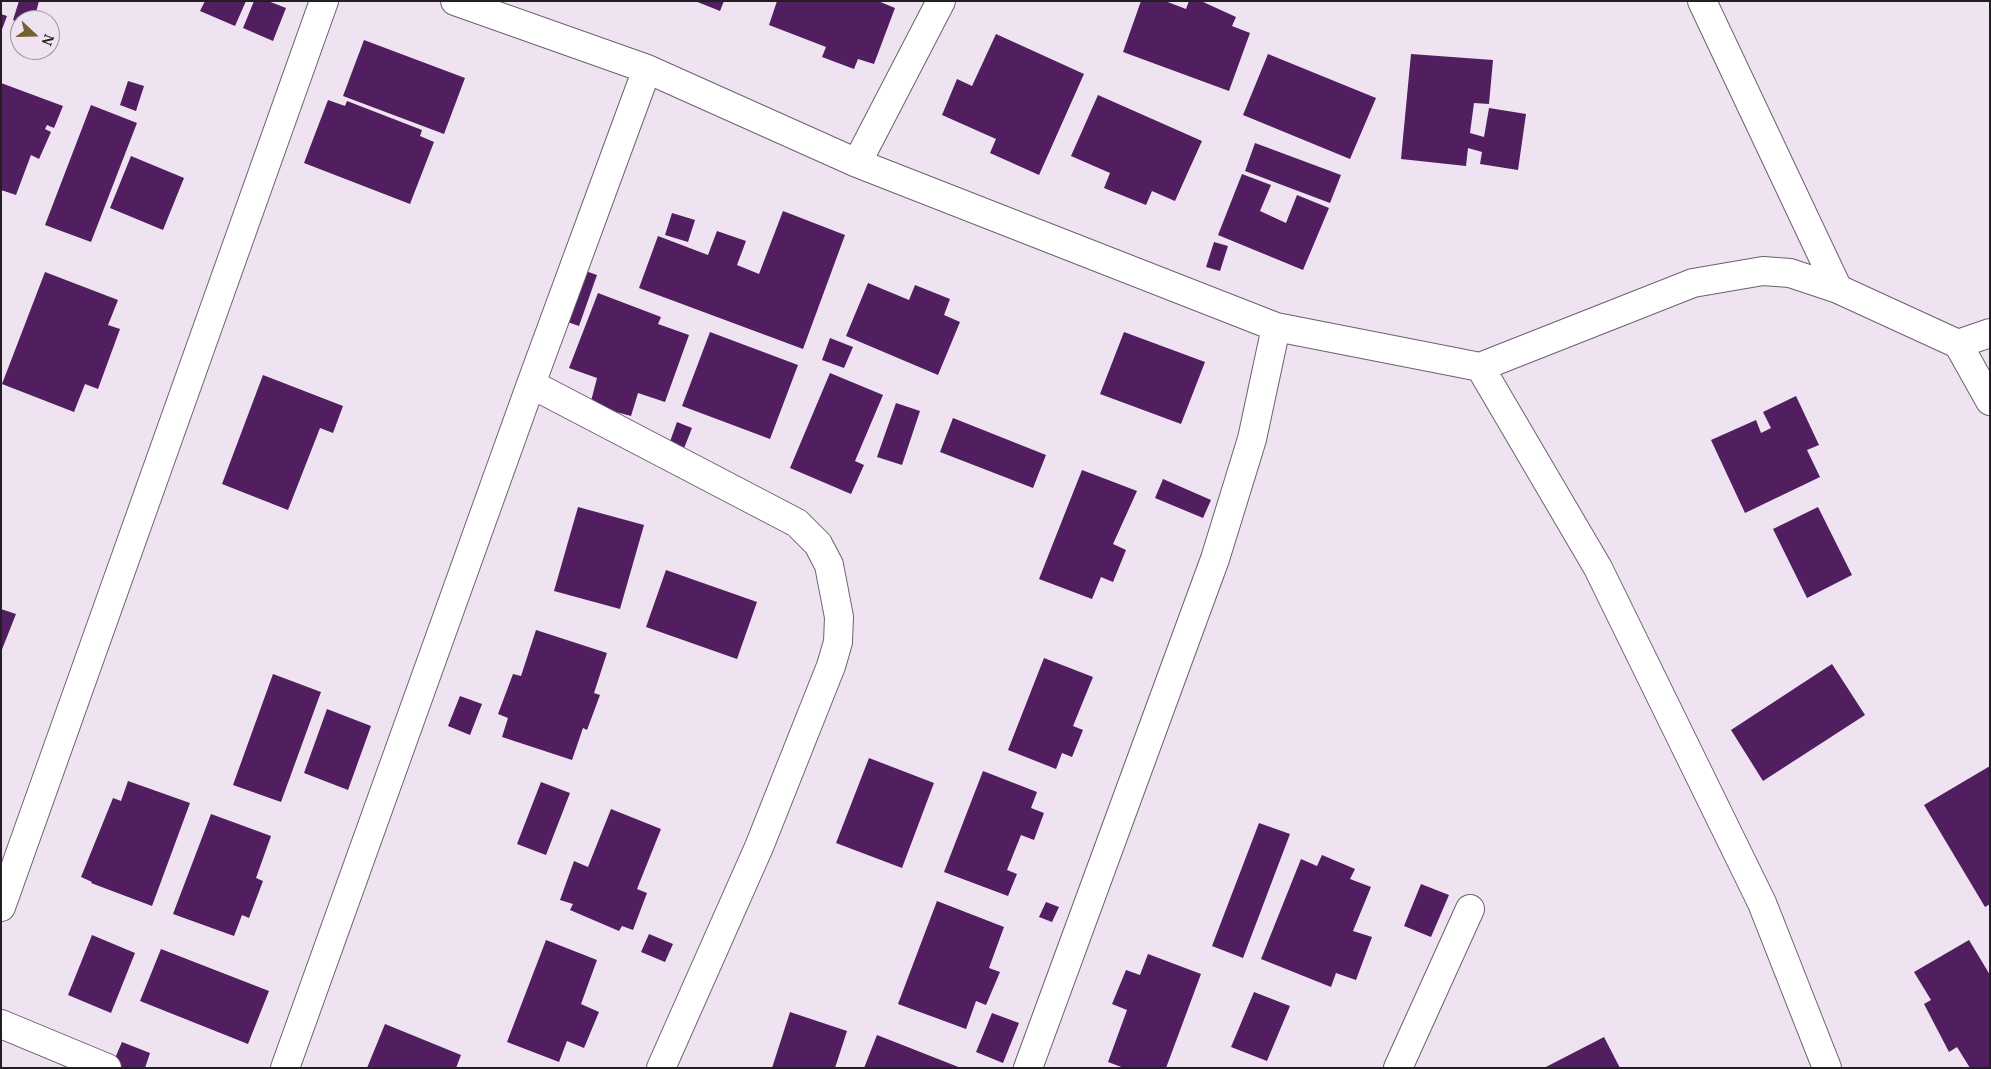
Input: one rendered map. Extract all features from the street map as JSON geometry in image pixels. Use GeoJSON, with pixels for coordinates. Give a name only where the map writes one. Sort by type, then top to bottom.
{"type":"FeatureCollection","features":[{"type":"Feature","properties":{"kind":"street"},"geometry":{"type":"LineString","coordinates":[[1,906],[324,1]]}},
{"type":"Feature","properties":{"kind":"street"},"geometry":{"type":"LineString","coordinates":[[455,1],[647,69],[857,163],[1276,327],[1480,366],[1693,283],[1762,271],[1790,272],[1838,289],[1958,344],[1990,401]]}},
{"type":"Feature","properties":{"kind":"street"},"geometry":{"type":"LineString","coordinates":[[857,163],[941,1]]}},
{"type":"Feature","properties":{"kind":"street"},"geometry":{"type":"LineString","coordinates":[[1702,1],[1838,289]]}},
{"type":"Feature","properties":{"kind":"street"},"geometry":{"type":"LineString","coordinates":[[285,1068],[531,384],[647,69]]}},
{"type":"Feature","properties":{"kind":"street"},"geometry":{"type":"LineString","coordinates":[[1028,1068],[1215,559],[1252,439],[1276,327]]}},
{"type":"Feature","properties":{"kind":"street"},"geometry":{"type":"LineString","coordinates":[[1958,344],[1990,333]]}},
{"type":"Feature","properties":{"kind":"street"},"geometry":{"type":"LineString","coordinates":[[1480,366],[1602,576],[1762,904],[1827,1068]]}},
{"type":"Feature","properties":{"kind":"street"},"geometry":{"type":"LineString","coordinates":[[531,384],[796,523],[818,544],[829,565],[839,617],[838,642],[831,666],[759,847],[661,1068]]}},
{"type":"Feature","properties":{"kind":"street"},"geometry":{"type":"LineString","coordinates":[[1398,1068],[1470,909]]}},
{"type":"Feature","properties":{"kind":"street"},"geometry":{"type":"LineString","coordinates":[[1,1024],[107,1068]]}},
{"type":"Feature","properties":{"kind":"building"},"geometry":{"type":"Polygon","coordinates":[[[19,1],[39,1],[37,10],[16,10],[19,1]]]}},
{"type":"Feature","properties":{"kind":"building"},"geometry":{"type":"Polygon","coordinates":[[[205,1],[246,1],[235,26],[200,11],[205,1]]]}},
{"type":"Feature","properties":{"kind":"building"},"geometry":{"type":"Polygon","coordinates":[[[254,1],[268,1],[286,8],[273,41],[243,28],[254,1]]]}},
{"type":"Feature","properties":{"kind":"building"},"geometry":{"type":"Polygon","coordinates":[[[695,1],[724,1],[720,11],[695,1]]]}},
{"type":"Feature","properties":{"kind":"building"},"geometry":{"type":"Polygon","coordinates":[[[777,1],[878,1],[895,8],[874,64],[858,59],[854,69],[822,57],[826,47],[769,25],[777,1]]]}},
{"type":"Feature","properties":{"kind":"building"},"geometry":{"type":"Polygon","coordinates":[[[1141,1],[1165,1],[1186,9],[1189,1],[1201,1],[1236,17],[1232,26],[1250,33],[1229,91],[1123,52],[1141,1]]]}},
{"type":"Feature","properties":{"kind":"building"},"geometry":{"type":"Polygon","coordinates":[[[1,14],[7,16],[1,32],[1,14]]]}},
{"type":"Feature","properties":{"kind":"building"},"geometry":{"type":"Polygon","coordinates":[[[996,34],[1084,74],[1039,175],[990,153],[996,139],[942,115],[957,79],[972,86],[996,34]]]}},
{"type":"Feature","properties":{"kind":"building"},"geometry":{"type":"Polygon","coordinates":[[[364,40],[465,78],[444,134],[343,96],[364,40]]]}},
{"type":"Feature","properties":{"kind":"building"},"geometry":{"type":"Polygon","coordinates":[[[1268,54],[1376,98],[1350,159],[1243,115],[1268,54]]]}},
{"type":"Feature","properties":{"kind":"building"},"geometry":{"type":"Polygon","coordinates":[[[1411,54],[1493,60],[1489,104],[1474,103],[1470,133],[1484,137],[1489,108],[1526,114],[1518,170],[1480,164],[1482,152],[1468,148],[1466,166],[1401,159],[1411,54]]]}},
{"type":"Feature","properties":{"kind":"building"},"geometry":{"type":"Polygon","coordinates":[[[128,81],[144,86],[136,111],[120,105],[128,81]]]}},
{"type":"Feature","properties":{"kind":"building"},"geometry":{"type":"Polygon","coordinates":[[[1,83],[63,106],[54,128],[47,125],[45,129],[51,132],[39,159],[31,155],[16,195],[1,190],[1,83]]]}},
{"type":"Feature","properties":{"kind":"building"},"geometry":{"type":"Polygon","coordinates":[[[1098,95],[1202,141],[1175,201],[1152,191],[1146,205],[1104,188],[1110,173],[1071,156],[1098,95]]]}},
{"type":"Feature","properties":{"kind":"building"},"geometry":{"type":"Polygon","coordinates":[[[328,100],[345,106],[347,101],[422,130],[420,136],[434,142],[410,204],[304,163],[328,100]]]}},
{"type":"Feature","properties":{"kind":"building"},"geometry":{"type":"Polygon","coordinates":[[[91,105],[137,123],[91,242],[45,225],[91,105]]]}},
{"type":"Feature","properties":{"kind":"building"},"geometry":{"type":"Polygon","coordinates":[[[1255,143],[1341,175],[1330,203],[1245,171],[1255,143]]]}},
{"type":"Feature","properties":{"kind":"building"},"geometry":{"type":"Polygon","coordinates":[[[131,156],[184,178],[163,230],[110,208],[131,156]]]}},
{"type":"Feature","properties":{"kind":"building"},"geometry":{"type":"Polygon","coordinates":[[[1242,174],[1271,185],[1260,211],[1286,223],[1297,195],[1329,208],[1303,270],[1218,235],[1242,174]]]}},
{"type":"Feature","properties":{"kind":"building"},"geometry":{"type":"Polygon","coordinates":[[[783,211],[845,235],[803,349],[639,288],[658,236],[708,255],[717,231],[746,241],[737,265],[759,274],[783,211]]]}},
{"type":"Feature","properties":{"kind":"building"},"geometry":{"type":"Polygon","coordinates":[[[672,213],[695,220],[688,242],[665,235],[672,213]]]}},
{"type":"Feature","properties":{"kind":"building"},"geometry":{"type":"Polygon","coordinates":[[[1214,242],[1228,246],[1220,271],[1206,267],[1214,242]]]}},
{"type":"Feature","properties":{"kind":"building"},"geometry":{"type":"Polygon","coordinates":[[[577,268],[597,275],[579,326],[559,319],[577,268]]]}},
{"type":"Feature","properties":{"kind":"building"},"geometry":{"type":"Polygon","coordinates":[[[45,272],[118,300],[108,325],[120,329],[98,389],[85,384],[74,412],[2,384],[45,272]]]}},
{"type":"Feature","properties":{"kind":"building"},"geometry":{"type":"Polygon","coordinates":[[[868,283],[909,300],[915,285],[950,299],[944,315],[960,322],[938,375],[846,336],[868,283]]]}},
{"type":"Feature","properties":{"kind":"building"},"geometry":{"type":"Polygon","coordinates":[[[598,293],[661,317],[658,324],[689,335],[665,402],[638,393],[631,416],[590,405],[597,378],[569,368],[598,293]]]}},
{"type":"Feature","properties":{"kind":"building"},"geometry":{"type":"Polygon","coordinates":[[[710,332],[798,365],[770,439],[682,406],[710,332]]]}},
{"type":"Feature","properties":{"kind":"building"},"geometry":{"type":"Polygon","coordinates":[[[1124,332],[1205,362],[1181,424],[1100,394],[1124,332]]]}},
{"type":"Feature","properties":{"kind":"building"},"geometry":{"type":"Polygon","coordinates":[[[830,338],[853,347],[844,368],[822,360],[830,338]]]}},
{"type":"Feature","properties":{"kind":"building"},"geometry":{"type":"Polygon","coordinates":[[[830,373],[883,395],[855,461],[864,465],[851,494],[790,468],[830,373]]]}},
{"type":"Feature","properties":{"kind":"building"},"geometry":{"type":"Polygon","coordinates":[[[263,375],[343,406],[333,433],[320,428],[288,510],[222,484],[263,375]]]}},
{"type":"Feature","properties":{"kind":"building"},"geometry":{"type":"Polygon","coordinates":[[[1796,396],[1819,445],[1807,450],[1820,477],[1745,513],[1711,440],[1756,420],[1761,433],[1771,428],[1763,412],[1796,396]]]}},
{"type":"Feature","properties":{"kind":"building"},"geometry":{"type":"Polygon","coordinates":[[[896,403],[920,411],[902,465],[877,457],[896,403]]]}},
{"type":"Feature","properties":{"kind":"building"},"geometry":{"type":"Polygon","coordinates":[[[953,418],[1046,455],[1033,488],[940,452],[953,418]]]}},
{"type":"Feature","properties":{"kind":"building"},"geometry":{"type":"Polygon","coordinates":[[[677,422],[692,428],[681,456],[667,450],[677,422]]]}},
{"type":"Feature","properties":{"kind":"building"},"geometry":{"type":"Polygon","coordinates":[[[1082,470],[1137,491],[1113,544],[1126,550],[1113,582],[1101,577],[1092,599],[1039,579],[1082,470]]]}},
{"type":"Feature","properties":{"kind":"building"},"geometry":{"type":"Polygon","coordinates":[[[1163,479],[1211,500],[1203,518],[1155,498],[1163,479]]]}},
{"type":"Feature","properties":{"kind":"building"},"geometry":{"type":"Polygon","coordinates":[[[578,507],[644,525],[620,609],[554,591],[578,507]]]}},
{"type":"Feature","properties":{"kind":"building"},"geometry":{"type":"Polygon","coordinates":[[[1818,507],[1852,575],[1807,598],[1773,529],[1818,507]]]}},
{"type":"Feature","properties":{"kind":"building"},"geometry":{"type":"Polygon","coordinates":[[[666,570],[757,602],[737,659],[646,627],[666,570]]]}},
{"type":"Feature","properties":{"kind":"building"},"geometry":{"type":"Polygon","coordinates":[[[1,609],[16,614],[1,652],[1,609]]]}},
{"type":"Feature","properties":{"kind":"building"},"geometry":{"type":"Polygon","coordinates":[[[536,630],[607,653],[594,693],[600,695],[587,730],[583,728],[572,760],[502,737],[508,718],[498,714],[513,674],[521,676],[536,630]]]}},
{"type":"Feature","properties":{"kind":"building"},"geometry":{"type":"Polygon","coordinates":[[[1044,658],[1093,677],[1073,726],[1083,730],[1072,757],[1062,753],[1056,769],[1008,750],[1044,658]]]}},
{"type":"Feature","properties":{"kind":"building"},"geometry":{"type":"Polygon","coordinates":[[[1832,664],[1865,715],[1763,781],[1731,730],[1832,664]]]}},
{"type":"Feature","properties":{"kind":"building"},"geometry":{"type":"Polygon","coordinates":[[[273,674],[321,692],[281,802],[233,785],[273,674]]]}},
{"type":"Feature","properties":{"kind":"building"},"geometry":{"type":"Polygon","coordinates":[[[460,696],[482,704],[470,735],[448,726],[460,696]]]}},
{"type":"Feature","properties":{"kind":"building"},"geometry":{"type":"Polygon","coordinates":[[[327,709],[371,726],[348,790],[304,773],[327,709]]]}},
{"type":"Feature","properties":{"kind":"building"},"geometry":{"type":"Polygon","coordinates":[[[869,758],[934,783],[902,868],[836,843],[869,758]]]}},
{"type":"Feature","properties":{"kind":"building"},"geometry":{"type":"Polygon","coordinates":[[[1990,766],[1990,904],[1985,907],[1924,805],[1990,766]]]}},
{"type":"Feature","properties":{"kind":"building"},"geometry":{"type":"Polygon","coordinates":[[[983,771],[1037,792],[1031,808],[1044,813],[1034,840],[1021,835],[1007,870],[1017,874],[1008,896],[944,872],[983,771]]]}},
{"type":"Feature","properties":{"kind":"building"},"geometry":{"type":"Polygon","coordinates":[[[128,781],[190,803],[152,906],[91,883],[81,877],[113,798],[121,801],[128,781]]]}},
{"type":"Feature","properties":{"kind":"building"},"geometry":{"type":"Polygon","coordinates":[[[541,782],[570,793],[546,855],[517,844],[541,782]]]}},
{"type":"Feature","properties":{"kind":"building"},"geometry":{"type":"Polygon","coordinates":[[[611,809],[661,829],[637,889],[647,893],[633,930],[622,926],[619,931],[570,910],[573,904],[560,900],[574,861],[588,867],[611,809]]]}},
{"type":"Feature","properties":{"kind":"building"},"geometry":{"type":"Polygon","coordinates":[[[211,814],[271,836],[256,878],[263,881],[249,918],[242,915],[234,936],[173,914],[211,814]]]}},
{"type":"Feature","properties":{"kind":"building"},"geometry":{"type":"Polygon","coordinates":[[[1259,823],[1290,834],[1243,958],[1212,946],[1259,823]]]}},
{"type":"Feature","properties":{"kind":"building"},"geometry":{"type":"Polygon","coordinates":[[[1322,855],[1355,869],[1350,879],[1371,887],[1353,931],[1372,937],[1356,980],[1336,973],[1331,987],[1261,959],[1301,859],[1317,866],[1322,855]]]}},
{"type":"Feature","properties":{"kind":"building"},"geometry":{"type":"Polygon","coordinates":[[[1421,884],[1449,895],[1431,937],[1404,926],[1421,884]]]}},
{"type":"Feature","properties":{"kind":"building"},"geometry":{"type":"Polygon","coordinates":[[[937,901],[1004,927],[989,968],[1000,972],[986,1005],[976,1001],[966,1029],[898,1004],[937,901]]]}},
{"type":"Feature","properties":{"kind":"building"},"geometry":{"type":"Polygon","coordinates":[[[1046,902],[1059,907],[1052,922],[1039,917],[1046,902]]]}},
{"type":"Feature","properties":{"kind":"building"},"geometry":{"type":"Polygon","coordinates":[[[649,934],[673,944],[665,962],[641,952],[649,934]]]}},
{"type":"Feature","properties":{"kind":"building"},"geometry":{"type":"Polygon","coordinates":[[[92,935],[135,953],[111,1013],[68,995],[92,935]]]}},
{"type":"Feature","properties":{"kind":"building"},"geometry":{"type":"Polygon","coordinates":[[[546,940],[597,960],[581,1004],[599,1012],[584,1048],[567,1041],[559,1062],[507,1042],[546,940]]]}},
{"type":"Feature","properties":{"kind":"building"},"geometry":{"type":"Polygon","coordinates":[[[1969,940],[1990,975],[1990,1068],[1970,1068],[1957,1047],[1949,1052],[1924,1004],[1931,1000],[1914,972],[1969,940]]]}},
{"type":"Feature","properties":{"kind":"building"},"geometry":{"type":"Polygon","coordinates":[[[161,949],[269,991],[248,1044],[140,1001],[161,949]]]}},
{"type":"Feature","properties":{"kind":"building"},"geometry":{"type":"Polygon","coordinates":[[[1148,954],[1201,974],[1166,1068],[1124,1068],[1108,1062],[1127,1010],[1112,1004],[1126,970],[1140,975],[1148,954]]]}},
{"type":"Feature","properties":{"kind":"building"},"geometry":{"type":"Polygon","coordinates":[[[1254,992],[1290,1006],[1267,1061],[1231,1047],[1254,992]]]}},
{"type":"Feature","properties":{"kind":"building"},"geometry":{"type":"Polygon","coordinates":[[[790,1012],[847,1031],[835,1068],[772,1068],[790,1012]]]}},
{"type":"Feature","properties":{"kind":"building"},"geometry":{"type":"Polygon","coordinates":[[[992,1013],[1019,1023],[1003,1063],[976,1052],[992,1013]]]}},
{"type":"Feature","properties":{"kind":"building"},"geometry":{"type":"Polygon","coordinates":[[[385,1024],[461,1055],[456,1068],[367,1068],[385,1024]]]}},
{"type":"Feature","properties":{"kind":"building"},"geometry":{"type":"Polygon","coordinates":[[[877,1035],[961,1068],[864,1068],[877,1035]]]}},
{"type":"Feature","properties":{"kind":"building"},"geometry":{"type":"Polygon","coordinates":[[[1604,1037],[1620,1068],[1544,1068],[1604,1037]]]}},
{"type":"Feature","properties":{"kind":"building"},"geometry":{"type":"Polygon","coordinates":[[[122,1042],[150,1053],[145,1068],[118,1068],[112,1065],[122,1042]]]}}]}
